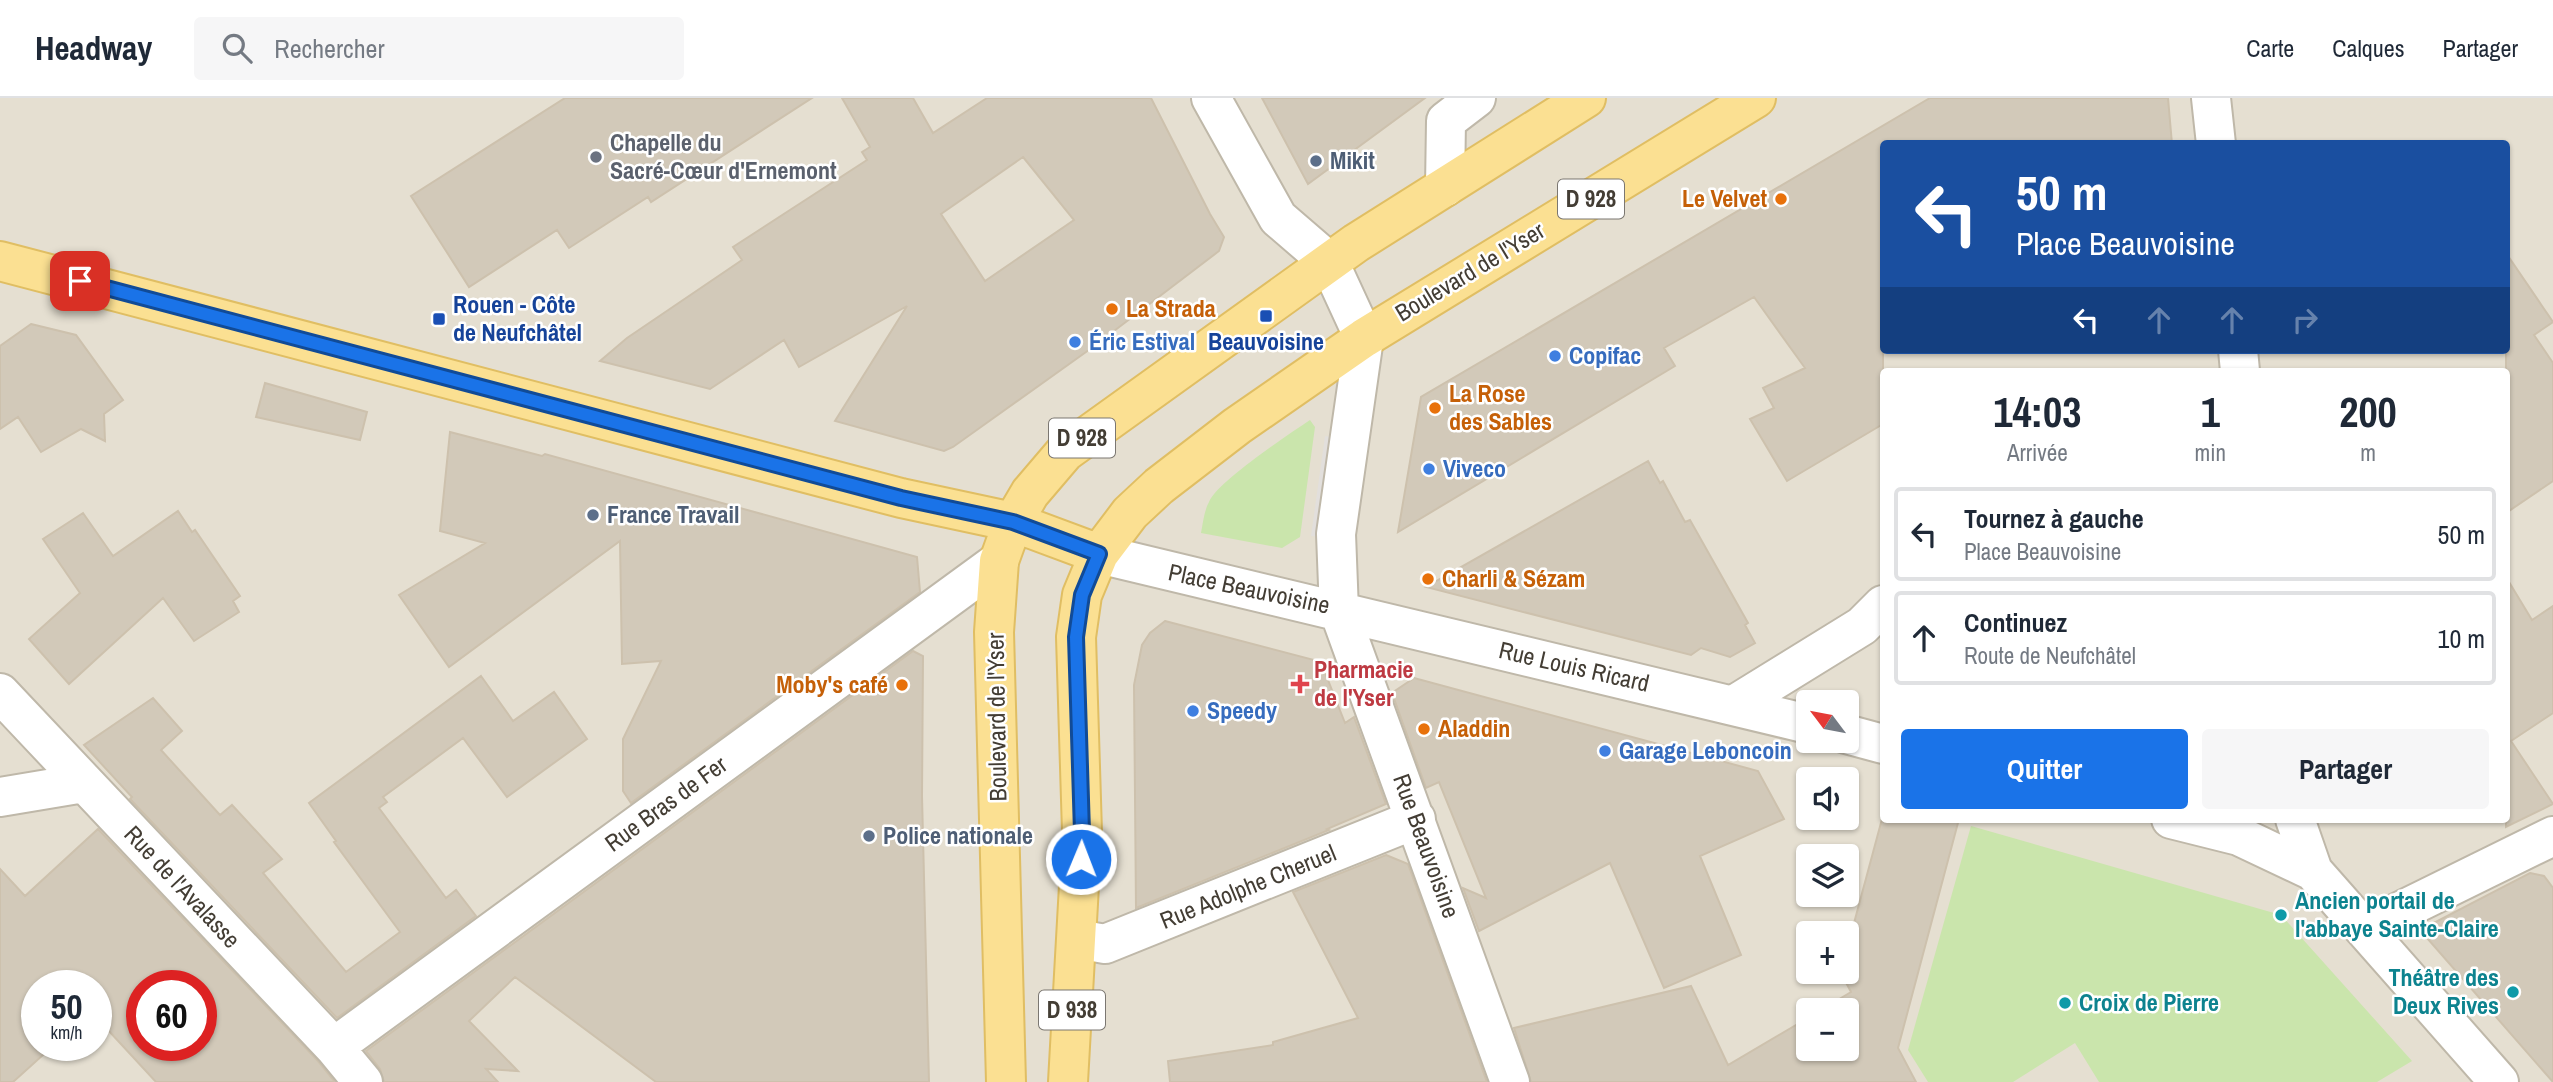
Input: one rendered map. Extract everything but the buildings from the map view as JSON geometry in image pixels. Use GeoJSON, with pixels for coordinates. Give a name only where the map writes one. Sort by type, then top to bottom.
{"type":"FeatureCollection","features":[{"type":"Feature","properties":{"kind":"main road","name":"D 928"},"geometry":{"type":"LineString","coordinates":[[1013,522],[1036,485],[1056,461],[1079,440],[1329,262],[1586,98]]}},
{"type":"Feature","properties":{"kind":"main road","name":"Boulevard de l'Yser"},"geometry":{"type":"LineString","coordinates":[[1364,338],[1756,98]]}},
{"type":"Feature","properties":{"kind":"main road","name":"Place Beauvoisine"},"geometry":{"type":"LineString","coordinates":[[0,261],[901,498],[1013,522],[1099,554]]}},
{"type":"Feature","properties":{"kind":"main road","name":"D 928"},"geometry":{"type":"LineString","coordinates":[[1099,554],[1129,513],[1159,486],[1237,426],[1364,338]]}},
{"type":"Feature","properties":{"kind":"main road","name":"D 938"},"geometry":{"type":"LineString","coordinates":[[999,561],[1013,522]]}},
{"type":"Feature","properties":{"kind":"main road","name":"D 938"},"geometry":{"type":"LineString","coordinates":[[1068,1082],[1082,832],[1076,637],[1082,595],[1099,554]]}},
{"type":"Feature","properties":{"kind":"main road","name":"Boulevard de l'Yser"},"geometry":{"type":"LineString","coordinates":[[999,561],[994,632],[1006,1082]]}},
{"type":"Feature","properties":{"kind":"street"},"geometry":{"type":"LineString","coordinates":[[1211,98],[1278,218],[1329,262],[1364,338]]}},
{"type":"Feature","properties":{"kind":"street"},"geometry":{"type":"LineString","coordinates":[[1445,187],[1446,121],[1476,98]]}},
{"type":"Feature","properties":{"kind":"street"},"geometry":{"type":"LineString","coordinates":[[2211,98],[2216,140]]}},
{"type":"Feature","properties":{"kind":"street","name":"Place Beauvoisine"},"geometry":{"type":"LineString","coordinates":[[1099,554],[1339,611],[1336,534],[1364,338]]}},
{"type":"Feature","properties":{"kind":"street","name":"Rue Bras de Fer"},"geometry":{"type":"LineString","coordinates":[[334,1047],[999,561]]}},
{"type":"Feature","properties":{"kind":"street"},"geometry":{"type":"LineString","coordinates":[[1734,705],[1862,626],[1880,608]]}},
{"type":"Feature","properties":{"kind":"street","name":"Rue Louis Ricard"},"geometry":{"type":"LineString","coordinates":[[1339,611],[1796,721]]}},
{"type":"Feature","properties":{"kind":"street","name":"Rue Beauvoisine"},"geometry":{"type":"LineString","coordinates":[[1339,611],[1510,1082]]}},
{"type":"Feature","properties":{"kind":"street","name":"Rue de l'Avalasse"},"geometry":{"type":"LineString","coordinates":[[0,693],[334,1047],[363,1082]]}},
{"type":"Feature","properties":{"kind":"street"},"geometry":{"type":"LineString","coordinates":[[1859,738],[1880,743]]}},
{"type":"Feature","properties":{"kind":"street"},"geometry":{"type":"LineString","coordinates":[[0,797],[84,783]]}},
{"type":"Feature","properties":{"kind":"street","name":"Rue Adolphe Cheruel"},"geometry":{"type":"LineString","coordinates":[[1077,939],[1105,943],[1416,819]]}},
{"type":"Feature","properties":{"kind":"street"},"geometry":{"type":"LineString","coordinates":[[2187,823],[2239,836],[2312,871],[2500,1082]]}},
{"type":"Feature","properties":{"kind":"street"},"geometry":{"type":"LineString","coordinates":[[2296,823],[2312,871]]}},
{"type":"Feature","properties":{"kind":"street"},"geometry":{"type":"LineString","coordinates":[[2364,929],[2551,840]]}},
{"type":"Feature","properties":{"kind":"shaded area"},"geometry":{"type":"Polygon","coordinates":[[[0,98],[2553,98],[2553,1082],[0,1082],[0,98]]]}},
{"type":"Feature","properties":{"kind":"shaded area"},"geometry":{"type":"Polygon","coordinates":[[[1325,436],[1338,438],[1324,537],[1311,536],[1325,436]]]}},
{"type":"Feature","properties":{"kind":"green space"},"geometry":{"type":"Polygon","coordinates":[[[1310,420],[1315,427],[1300,537],[1282,548],[1201,533],[1206,509],[1215,493],[1255,459],[1310,420]]]}},
{"type":"Feature","properties":{"kind":"green space"},"geometry":{"type":"Polygon","coordinates":[[[1971,826],[2281,915],[2412,1061],[2377,1082],[2099,1082],[2075,1043],[2013,1082],[1928,1082],[1908,1050],[1971,826]]]}},
{"type":"Feature","properties":{"kind":"place","name":"Chapelle du Sacré-Cœur d'Ernemont"},"geometry":{"type":"Point","coordinates":[596,157]}},
{"type":"Feature","properties":{"kind":"place","name":"Mikit"},"geometry":{"type":"Point","coordinates":[1316,161]}},
{"type":"Feature","properties":{"kind":"place","name":"Le Velvet"},"geometry":{"type":"Point","coordinates":[1781,199]}},
{"type":"Feature","properties":{"kind":"place","name":"La Strada"},"geometry":{"type":"Point","coordinates":[1112,309]}},
{"type":"Feature","properties":{"kind":"place","name":"Beauvoisine"},"geometry":{"type":"Point","coordinates":[1266,316]}},
{"type":"Feature","properties":{"kind":"place","name":"Rouen - Côte de Neufchâtel"},"geometry":{"type":"Point","coordinates":[439,319]}},
{"type":"Feature","properties":{"kind":"place","name":"Éric Estival"},"geometry":{"type":"Point","coordinates":[1075,342]}},
{"type":"Feature","properties":{"kind":"place","name":"Copifac"},"geometry":{"type":"Point","coordinates":[1555,356]}},
{"type":"Feature","properties":{"kind":"place","name":"La Rose des Sables"},"geometry":{"type":"Point","coordinates":[1435,408]}},
{"type":"Feature","properties":{"kind":"place","name":"Viveco"},"geometry":{"type":"Point","coordinates":[1429,469]}},
{"type":"Feature","properties":{"kind":"place","name":"France Travail"},"geometry":{"type":"Point","coordinates":[593,515]}},
{"type":"Feature","properties":{"kind":"place","name":"Charli & Sézam"},"geometry":{"type":"Point","coordinates":[1428,579]}},
{"type":"Feature","properties":{"kind":"place","name":"Pharmacie de l'Yser"},"geometry":{"type":"Point","coordinates":[1300,684]}},
{"type":"Feature","properties":{"kind":"place","name":"Moby's café"},"geometry":{"type":"Point","coordinates":[902,685]}},
{"type":"Feature","properties":{"kind":"place","name":"Speedy"},"geometry":{"type":"Point","coordinates":[1193,711]}},
{"type":"Feature","properties":{"kind":"place","name":"Aladdin"},"geometry":{"type":"Point","coordinates":[1424,729]}},
{"type":"Feature","properties":{"kind":"place","name":"Garage Leboncoin"},"geometry":{"type":"Point","coordinates":[1605,751]}},
{"type":"Feature","properties":{"kind":"place","name":"Police nationale"},"geometry":{"type":"Point","coordinates":[869,836]}},
{"type":"Feature","properties":{"kind":"place","name":"Ancien portail de l'abbaye Sainte-Claire"},"geometry":{"type":"Point","coordinates":[2281,915]}},
{"type":"Feature","properties":{"kind":"place","name":"Théâtre des Deux Rives"},"geometry":{"type":"Point","coordinates":[2513,992]}},
{"type":"Feature","properties":{"kind":"place","name":"Croix de Pierre"},"geometry":{"type":"Point","coordinates":[2065,1003]}},
{"type":"Feature","properties":{"kind":"route"},"geometry":{"type":"LineString","coordinates":[[80,281],[901,498],[1013,522],[1099,554],[1082,595],[1076,637],[1081,859]]}}]}
